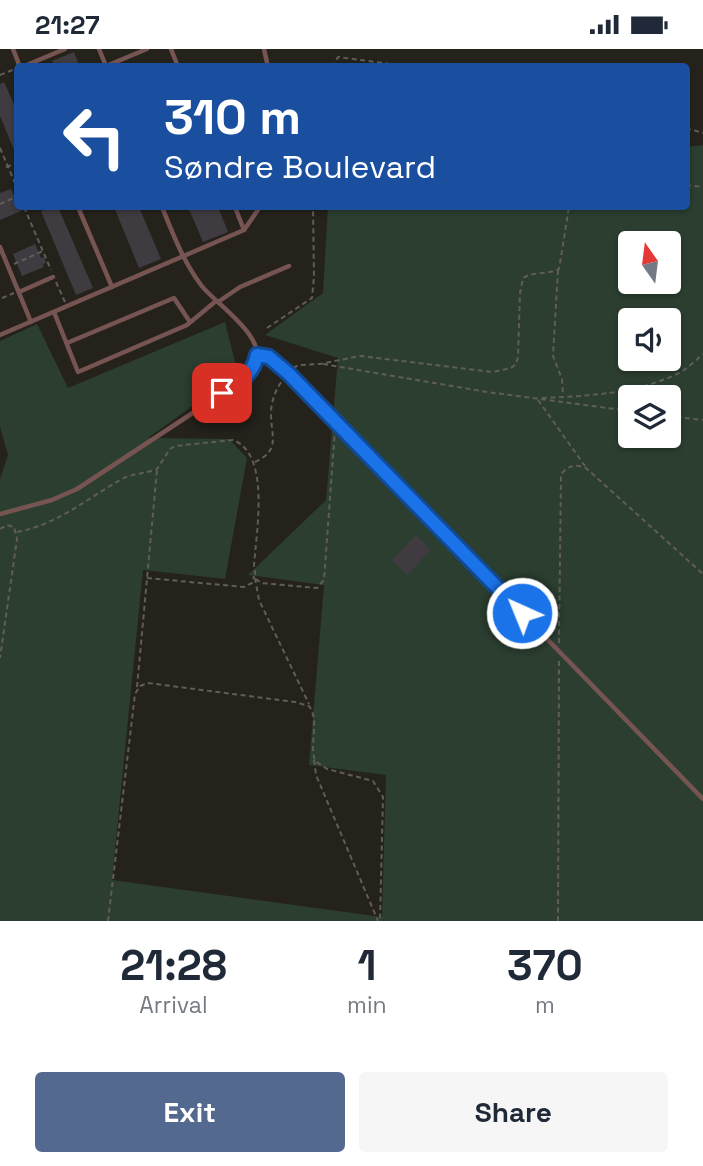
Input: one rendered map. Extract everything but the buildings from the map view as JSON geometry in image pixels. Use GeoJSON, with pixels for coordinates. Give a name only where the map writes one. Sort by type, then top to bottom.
{"type":"FeatureCollection","features":[{"type":"Feature","properties":{"kind":"lane"},"geometry":{"type":"LineString","coordinates":[[30,63],[65,49]]}},
{"type":"Feature","properties":{"kind":"lane"},"geometry":{"type":"LineString","coordinates":[[113,63],[147,49]]}},
{"type":"Feature","properties":{"kind":"lane"},"geometry":{"type":"LineString","coordinates":[[79,210],[112,288]]}},
{"type":"Feature","properties":{"kind":"lane"},"geometry":{"type":"LineString","coordinates":[[0,514],[52,500],[77,489],[243,380],[254,368],[257,355],[249,333],[203,288],[182,258],[163,210]]}},
{"type":"Feature","properties":{"kind":"lane"},"geometry":{"type":"LineString","coordinates":[[236,210],[244,230]]}},
{"type":"Feature","properties":{"kind":"lane"},"geometry":{"type":"LineString","coordinates":[[0,335],[244,230],[258,210]]}},
{"type":"Feature","properties":{"kind":"lane"},"geometry":{"type":"LineString","coordinates":[[0,247],[31,322]]}},
{"type":"Feature","properties":{"kind":"lane"},"geometry":{"type":"LineString","coordinates":[[54,312],[78,372],[190,322],[240,287],[289,266]]}},
{"type":"Feature","properties":{"kind":"lane"},"geometry":{"type":"LineString","coordinates":[[19,292],[53,277]]}},
{"type":"Feature","properties":{"kind":"lane"},"geometry":{"type":"LineString","coordinates":[[67,343],[174,298],[190,322]]}},
{"type":"Feature","properties":{"kind":"lane"},"geometry":{"type":"LineString","coordinates":[[257,355],[269,357],[288,373],[703,799]]}},
{"type":"Feature","properties":{"kind":"path"},"geometry":{"type":"LineString","coordinates":[[334,63],[338,57],[383,63]]}},
{"type":"Feature","properties":{"kind":"path"},"geometry":{"type":"LineString","coordinates":[[0,148],[14,182]]}},
{"type":"Feature","properties":{"kind":"path"},"geometry":{"type":"LineString","coordinates":[[7,167],[14,164]]}},
{"type":"Feature","properties":{"kind":"path"},"geometry":{"type":"LineString","coordinates":[[25,210],[66,306]]}},
{"type":"Feature","properties":{"kind":"path"},"geometry":{"type":"LineString","coordinates":[[267,328],[312,298],[313,210]]}},
{"type":"Feature","properties":{"kind":"path"},"geometry":{"type":"LineString","coordinates":[[563,397],[562,379],[553,356],[558,269],[568,210]]}},
{"type":"Feature","properties":{"kind":"path"},"geometry":{"type":"LineString","coordinates":[[8,266],[44,251]]}},
{"type":"Feature","properties":{"kind":"path"},"geometry":{"type":"LineString","coordinates":[[254,463],[265,456],[273,446],[272,402],[288,373],[299,365],[370,356],[493,372],[511,368],[518,357],[523,278],[558,269]]}},
{"type":"Feature","properties":{"kind":"path"},"geometry":{"type":"LineString","coordinates":[[2,298],[19,292]]}},
{"type":"Feature","properties":{"kind":"path"},"geometry":{"type":"LineString","coordinates":[[537,399],[594,395],[645,386],[679,373],[703,354]]}},
{"type":"Feature","properties":{"kind":"path"},"geometry":{"type":"LineString","coordinates":[[320,364],[618,409]]}},
{"type":"Feature","properties":{"kind":"path"},"geometry":{"type":"LineString","coordinates":[[537,399],[586,468],[703,574]]}},
{"type":"Feature","properties":{"kind":"path"},"geometry":{"type":"LineString","coordinates":[[681,417],[703,420]]}},
{"type":"Feature","properties":{"kind":"path"},"geometry":{"type":"LineString","coordinates":[[255,575],[261,583],[317,589],[323,583],[335,422]]}},
{"type":"Feature","properties":{"kind":"path"},"geometry":{"type":"LineString","coordinates":[[107,921],[136,689],[157,469],[175,446],[223,440],[237,441],[254,463],[258,478],[255,575],[259,600],[311,708],[314,719],[313,755],[316,775],[379,921]]}},
{"type":"Feature","properties":{"kind":"path"},"geometry":{"type":"LineString","coordinates":[[558,921],[561,474],[569,466],[586,468]]}},
{"type":"Feature","properties":{"kind":"path"},"geometry":{"type":"LineString","coordinates":[[17,532],[30,530],[56,519],[130,475],[157,469]]}},
{"type":"Feature","properties":{"kind":"path"},"geometry":{"type":"LineString","coordinates":[[0,529],[11,525],[17,532],[0,658]]}},
{"type":"Feature","properties":{"kind":"path"},"geometry":{"type":"LineString","coordinates":[[147,578],[244,587],[252,583],[255,575]]}},
{"type":"Feature","properties":{"kind":"path"},"geometry":{"type":"LineString","coordinates":[[136,689],[144,684],[155,684],[295,702],[311,708]]}},
{"type":"Feature","properties":{"kind":"path"},"geometry":{"type":"LineString","coordinates":[[313,755],[318,765],[327,769],[373,781],[383,797],[379,921]]}},
{"type":"Feature","properties":{"kind":"green space"},"geometry":{"type":"Polygon","coordinates":[[[703,145],[703,921],[0,921],[0,479],[8,455],[0,427],[0,341],[37,324],[68,388],[225,322],[238,373],[148,438],[229,439],[247,458],[225,579],[143,570],[112,880],[382,917],[386,775],[309,765],[324,585],[248,575],[326,500],[338,358],[265,335],[323,293],[328,210],[690,210],[690,147],[703,145]]]}},
{"type":"Feature","properties":{"kind":"route"},"geometry":{"type":"LineString","coordinates":[[222,393],[243,380],[254,368],[257,355],[269,357],[289,374],[522,613]]}}]}
